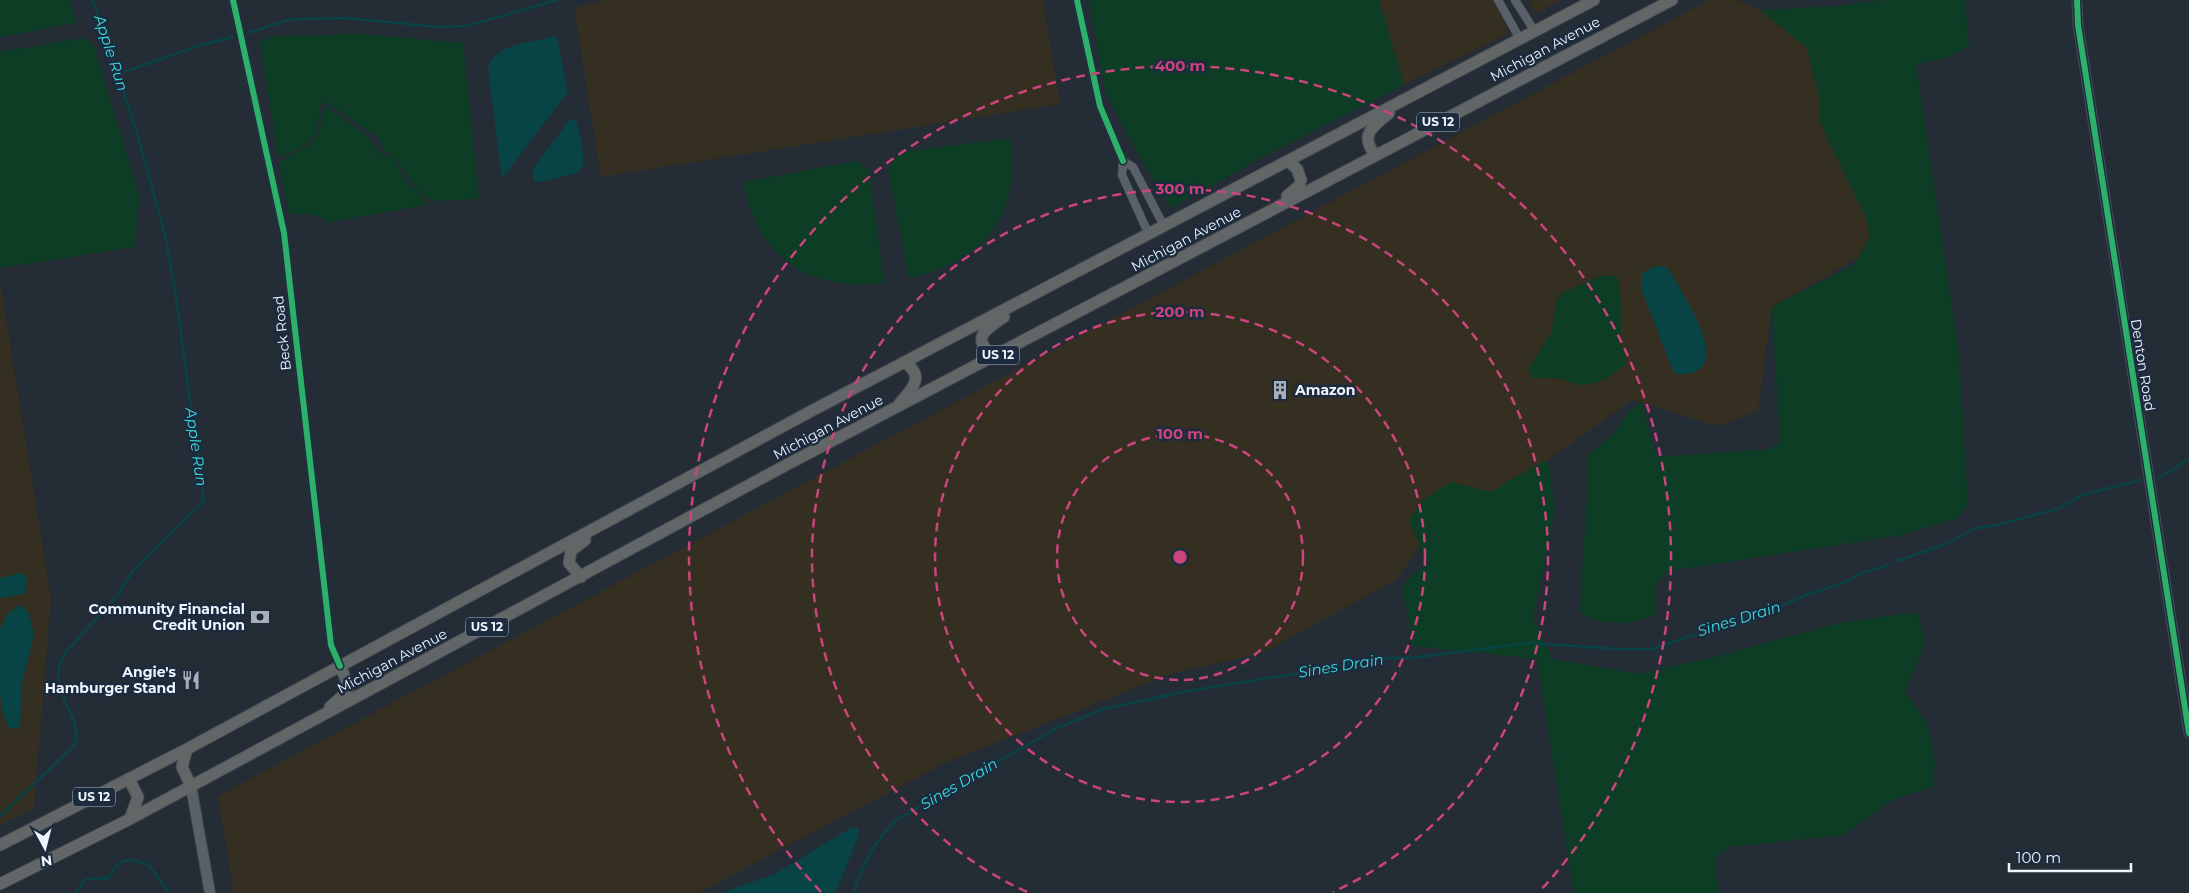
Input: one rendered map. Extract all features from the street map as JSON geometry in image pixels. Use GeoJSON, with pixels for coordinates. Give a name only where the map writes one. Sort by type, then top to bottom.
{"type":"FeatureCollection","features":[{"type":"Feature","properties":{"kind":"main road","name":"Michigan Avenue"},"geometry":{"type":"LineString","coordinates":[[0,845],[187,750],[904,362],[1038,294],[1594,0]]}},
{"type":"Feature","properties":{"kind":"main road","name":"Michigan Avenue"},"geometry":{"type":"LineString","coordinates":[[0,884],[130,819],[896,408],[1672,0]]}},
{"type":"Feature","properties":{"kind":"main road"},"geometry":{"type":"LineString","coordinates":[[1375,155],[1367,139],[1368,132],[1405,99]]}},
{"type":"Feature","properties":{"kind":"main road"},"geometry":{"type":"LineString","coordinates":[[1278,206],[1299,186],[1301,180],[1297,169],[1288,161]]}},
{"type":"Feature","properties":{"kind":"main road"},"geometry":{"type":"LineString","coordinates":[[994,357],[982,343],[984,331],[1038,294]]}},
{"type":"Feature","properties":{"kind":"main road"},"geometry":{"type":"LineString","coordinates":[[896,408],[916,381],[914,370],[904,362]]}},
{"type":"Feature","properties":{"kind":"main road"},"geometry":{"type":"LineString","coordinates":[[581,577],[569,563],[571,551],[605,523]]}},
{"type":"Feature","properties":{"kind":"main road"},"geometry":{"type":"LineString","coordinates":[[318,718],[346,693],[349,686],[340,666]]}},
{"type":"Feature","properties":{"kind":"main road"},"geometry":{"type":"LineString","coordinates":[[187,750],[182,767],[191,786],[210,893]]}},
{"type":"Feature","properties":{"kind":"main road"},"geometry":{"type":"LineString","coordinates":[[129,779],[138,797],[130,819]]}},
{"type":"Feature","properties":{"kind":"street","name":"Beck Road"},"geometry":{"type":"LineString","coordinates":[[233,0],[284,233],[331,645],[340,666]]}},
{"type":"Feature","properties":{"kind":"street"},"geometry":{"type":"LineString","coordinates":[[1077,0],[1100,106],[1123,161],[1122,175],[1148,235]]}},
{"type":"Feature","properties":{"kind":"street"},"geometry":{"type":"LineString","coordinates":[[1498,0],[1520,38]]}},
{"type":"Feature","properties":{"kind":"street"},"geometry":{"type":"LineString","coordinates":[[1515,0],[1535,32]]}},
{"type":"Feature","properties":{"kind":"street","name":"Denton Road"},"geometry":{"type":"LineString","coordinates":[[2077,0],[2078,25],[2189,733]]}},
{"type":"Feature","properties":{"kind":"street"},"geometry":{"type":"LineString","coordinates":[[1123,161],[1134,167],[1164,226]]}},
{"type":"Feature","properties":{"kind":"shaded area"},"geometry":{"type":"Polygon","coordinates":[[[0,0],[70,0],[76,23],[0,37],[0,0]]]}},
{"type":"Feature","properties":{"kind":"shaded area"},"geometry":{"type":"Polygon","coordinates":[[[602,0],[1043,0],[1060,104],[601,177],[574,8],[602,0]]]}},
{"type":"Feature","properties":{"kind":"shaded area"},"geometry":{"type":"Polygon","coordinates":[[[1089,0],[1379,0],[1404,85],[1263,157],[1171,208],[1129,138],[1105,91],[1089,0]]]}},
{"type":"Feature","properties":{"kind":"shaded area"},"geometry":{"type":"Polygon","coordinates":[[[1379,0],[1494,0],[1509,34],[1404,85],[1379,0]]]}},
{"type":"Feature","properties":{"kind":"shaded area"},"geometry":{"type":"Polygon","coordinates":[[[1527,0],[1560,0],[1535,14],[1527,0]]]}},
{"type":"Feature","properties":{"kind":"shaded area"},"geometry":{"type":"Polygon","coordinates":[[[1709,0],[1737,0],[1760,10],[1807,48],[1820,99],[1820,123],[1867,220],[1870,237],[1860,257],[1772,307],[1758,411],[1718,426],[1632,400],[1548,460],[1491,493],[1451,483],[1409,520],[1420,546],[1396,580],[1262,653],[1170,674],[945,763],[698,893],[234,893],[218,796],[1709,0]]]}},
{"type":"Feature","properties":{"kind":"shaded area"},"geometry":{"type":"Polygon","coordinates":[[[1883,0],[1965,0],[1969,46],[1948,57],[1916,64],[1959,354],[1968,505],[1956,519],[1898,536],[1667,571],[1655,586],[1656,615],[1636,621],[1618,623],[1590,618],[1580,613],[1587,495],[1587,456],[1616,431],[1629,411],[1642,402],[1656,457],[1769,449],[1780,442],[1772,307],[1855,264],[1870,237],[1867,220],[1820,123],[1820,99],[1807,48],[1760,10],[1838,6],[1883,0]]]}},
{"type":"Feature","properties":{"kind":"shaded area"},"geometry":{"type":"Polygon","coordinates":[[[349,33],[463,43],[479,199],[442,201],[431,199],[424,195],[417,190],[397,160],[383,150],[378,137],[325,102],[320,105],[319,121],[315,135],[295,151],[278,157],[260,42],[277,36],[349,33]]]}},
{"type":"Feature","properties":{"kind":"shaded area"},"geometry":{"type":"Polygon","coordinates":[[[557,36],[567,93],[502,179],[488,68],[492,59],[507,48],[517,44],[557,36]]]}},
{"type":"Feature","properties":{"kind":"shaded area"},"geometry":{"type":"Polygon","coordinates":[[[82,38],[93,43],[139,196],[135,247],[0,268],[0,52],[82,38]]]}},
{"type":"Feature","properties":{"kind":"shaded area"},"geometry":{"type":"Polygon","coordinates":[[[324,107],[327,107],[363,132],[374,144],[378,152],[393,158],[408,184],[423,197],[427,205],[328,222],[313,215],[289,213],[279,163],[314,141],[319,133],[324,107]]]}},
{"type":"Feature","properties":{"kind":"shaded area"},"geometry":{"type":"Polygon","coordinates":[[[569,120],[575,120],[577,123],[583,156],[582,168],[570,175],[544,181],[534,181],[532,170],[569,120]]]}},
{"type":"Feature","properties":{"kind":"shaded area"},"geometry":{"type":"Polygon","coordinates":[[[1010,138],[1012,165],[1010,190],[1003,212],[992,231],[977,247],[958,260],[935,271],[909,278],[888,169],[900,152],[1010,138]]]}},
{"type":"Feature","properties":{"kind":"shaded area"},"geometry":{"type":"Polygon","coordinates":[[[857,161],[869,171],[884,283],[856,284],[832,282],[810,275],[790,264],[774,249],[761,231],[750,208],[743,182],[857,161]]]}},
{"type":"Feature","properties":{"kind":"shaded area"},"geometry":{"type":"Polygon","coordinates":[[[1656,266],[1665,266],[1670,271],[1686,298],[1702,333],[1706,350],[1704,363],[1695,372],[1676,374],[1672,369],[1641,288],[1641,274],[1656,266]]]}},
{"type":"Feature","properties":{"kind":"shaded area"},"geometry":{"type":"Polygon","coordinates":[[[1601,276],[1615,276],[1618,279],[1622,314],[1620,343],[1624,351],[1626,364],[1606,379],[1591,384],[1579,385],[1558,378],[1532,378],[1528,369],[1551,333],[1556,303],[1563,292],[1601,276]]]}},
{"type":"Feature","properties":{"kind":"shaded area"},"geometry":{"type":"Polygon","coordinates":[[[0,281],[51,598],[34,808],[0,825],[0,281]]]}},
{"type":"Feature","properties":{"kind":"shaded area"},"geometry":{"type":"Polygon","coordinates":[[[1548,460],[1555,510],[1533,618],[1552,659],[1638,674],[1711,658],[1838,623],[1918,612],[1925,644],[1905,691],[1928,725],[1935,761],[1933,787],[1894,799],[1843,835],[1729,847],[1715,858],[1718,893],[1574,893],[1537,659],[1413,646],[1402,586],[1427,563],[1409,520],[1422,501],[1451,482],[1491,492],[1548,460]]]}},
{"type":"Feature","properties":{"kind":"shaded area"},"geometry":{"type":"Polygon","coordinates":[[[22,573],[27,577],[25,594],[0,598],[0,578],[22,573]]]}},
{"type":"Feature","properties":{"kind":"shaded area"},"geometry":{"type":"Polygon","coordinates":[[[20,605],[29,613],[34,635],[22,683],[20,729],[9,728],[3,715],[0,695],[0,629],[8,613],[20,605]]]}},
{"type":"Feature","properties":{"kind":"shaded area"},"geometry":{"type":"Polygon","coordinates":[[[852,827],[858,828],[859,834],[836,893],[721,893],[775,874],[852,827]]]}},
{"type":"Feature","properties":{"kind":"waterway","name":"Apple Run"},"geometry":{"type":"LineString","coordinates":[[0,816],[74,746],[76,734],[74,723],[58,680],[59,667],[65,653],[117,596],[132,572],[204,501],[174,283],[164,231],[137,133],[93,0]]}},
{"type":"Feature","properties":{"kind":"waterway"},"geometry":{"type":"LineString","coordinates":[[248,33],[288,20],[302,19],[344,18],[440,27],[467,26],[557,0]]}},
{"type":"Feature","properties":{"kind":"waterway"},"geometry":{"type":"LineString","coordinates":[[118,74],[201,45],[233,37]]}},
{"type":"Feature","properties":{"kind":"waterway","name":"Sines Drain"},"geometry":{"type":"LineString","coordinates":[[2159,478],[2189,459]]}},
{"type":"Feature","properties":{"kind":"waterway","name":"Sines Drain"},"geometry":{"type":"LineString","coordinates":[[1897,561],[1946,544],[1973,529],[1997,525],[2057,509],[2083,495],[2140,480]]}},
{"type":"Feature","properties":{"kind":"waterway","name":"Sines Drain"},"geometry":{"type":"LineString","coordinates":[[853,893],[870,854],[881,837],[896,820],[1057,728],[1103,709],[1193,690],[1320,670],[1374,658],[1411,658],[1528,643],[1618,649],[1652,649],[1702,632],[1722,622],[1774,609],[1804,596],[1848,581],[1862,573],[1888,565]]}},
{"type":"Feature","properties":{"kind":"waterway","name":"Sines Drain"},"geometry":{"type":"LineString","coordinates":[[75,893],[86,879],[109,878],[116,866],[123,861],[132,860],[149,865],[169,893]]}},
{"type":"Feature","properties":{"kind":"cycle path"},"geometry":{"type":"LineString","coordinates":[[233,0],[284,233],[331,645],[340,666]]}},
{"type":"Feature","properties":{"kind":"cycle path"},"geometry":{"type":"LineString","coordinates":[[1077,0],[1100,106],[1123,161]]}},
{"type":"Feature","properties":{"kind":"cycle path"},"geometry":{"type":"LineString","coordinates":[[2077,0],[2078,25],[2189,733]]}},
{"type":"Feature","properties":{"kind":"place","name":"Amazon"},"geometry":{"type":"Point","coordinates":[1280,390]}},
{"type":"Feature","properties":{"kind":"place","name":"Community Financial Credit Union"},"geometry":{"type":"Point","coordinates":[260,617]}},
{"type":"Feature","properties":{"kind":"place","name":"Angie's Hamburger Stand"},"geometry":{"type":"Point","coordinates":[191,680]}}]}
